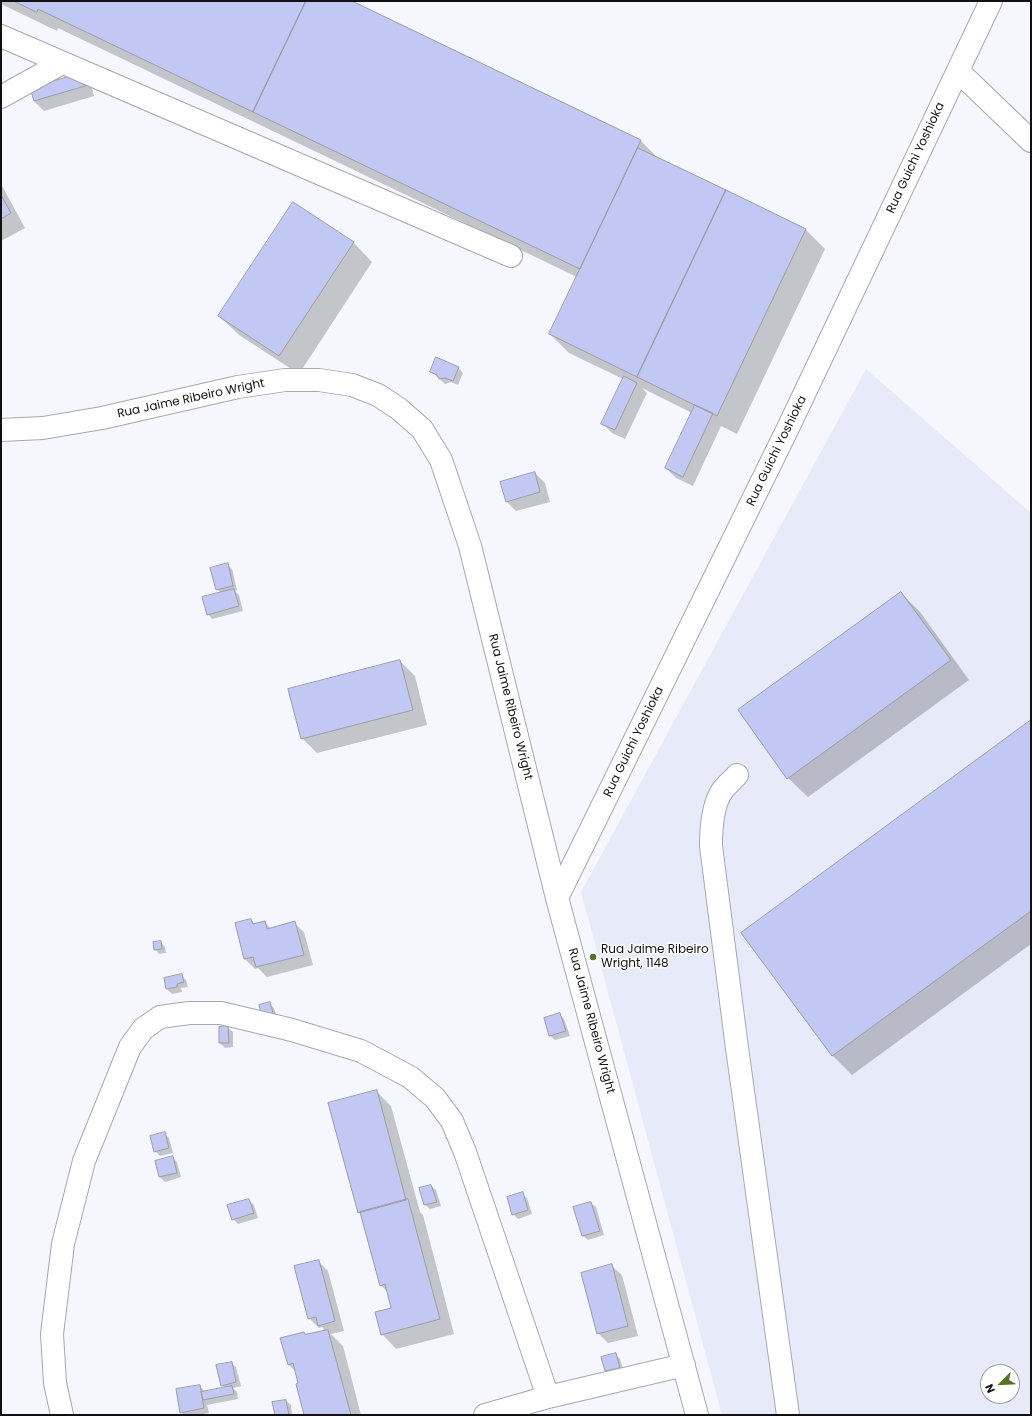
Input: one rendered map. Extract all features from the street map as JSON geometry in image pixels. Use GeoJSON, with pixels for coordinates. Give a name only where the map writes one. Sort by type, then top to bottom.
{"type":"FeatureCollection","features":[{"type":"Feature","properties":{"kind":"street","name":"Rua Guichi Yoshioka"},"geometry":{"type":"LineString","coordinates":[[557,898],[788,428],[991,1]]}},
{"type":"Feature","properties":{"kind":"street"},"geometry":{"type":"LineString","coordinates":[[1,36],[511,256]]}},
{"type":"Feature","properties":{"kind":"street"},"geometry":{"type":"LineString","coordinates":[[1,98],[62,63]]}},
{"type":"Feature","properties":{"kind":"street"},"geometry":{"type":"LineString","coordinates":[[958,71],[1031,141]]}},
{"type":"Feature","properties":{"kind":"street","name":"Rua Jaime Ribeiro Wright"},"geometry":{"type":"LineString","coordinates":[[1,430],[43,428],[102,418],[238,387],[286,380],[319,380],[352,385],[378,395],[399,409],[422,429],[440,460],[470,546],[557,898],[697,1415]]}},
{"type":"Feature","properties":{"kind":"street"},"geometry":{"type":"LineString","coordinates":[[738,775],[722,791],[716,807],[711,829],[711,846],[737,1048],[788,1415]]}},
{"type":"Feature","properties":{"kind":"street"},"geometry":{"type":"LineString","coordinates":[[62,1415],[55,1383],[52,1334],[63,1244],[84,1161],[130,1047],[143,1029],[160,1018],[189,1013],[221,1013],[292,1030],[361,1051],[410,1077],[435,1098],[452,1121],[464,1152],[548,1397]]}},
{"type":"Feature","properties":{"kind":"street"},"geometry":{"type":"LineString","coordinates":[[485,1415],[548,1397],[684,1365]]}},
{"type":"Feature","properties":{"kind":"shaded area"},"geometry":{"type":"Polygon","coordinates":[[[866,369],[1031,513],[1031,1415],[722,1415],[581,892],[866,369]]]}},
{"type":"Feature","properties":{"kind":"building"},"geometry":{"type":"Polygon","coordinates":[[[14,1],[306,1],[253,112],[38,9],[37,12],[14,1]]]}},
{"type":"Feature","properties":{"kind":"building"},"geometry":{"type":"Polygon","coordinates":[[[306,1],[352,1],[641,140],[580,269],[253,112],[306,1]]]}},
{"type":"Feature","properties":{"kind":"building"},"geometry":{"type":"Polygon","coordinates":[[[82,73],[85,86],[34,101],[30,88],[82,73]]]}},
{"type":"Feature","properties":{"kind":"building"},"geometry":{"type":"Polygon","coordinates":[[[638,148],[726,190],[637,377],[549,334],[638,148]]]}},
{"type":"Feature","properties":{"kind":"building"},"geometry":{"type":"Polygon","coordinates":[[[726,190],[806,229],[717,416],[637,377],[726,190]]]}},
{"type":"Feature","properties":{"kind":"building"},"geometry":{"type":"Polygon","coordinates":[[[1,195],[11,213],[1,219],[1,195]]]}},
{"type":"Feature","properties":{"kind":"building"},"geometry":{"type":"Polygon","coordinates":[[[293,202],[354,242],[279,356],[218,316],[293,202]]]}},
{"type":"Feature","properties":{"kind":"building"},"geometry":{"type":"Polygon","coordinates":[[[436,357],[459,367],[453,381],[445,378],[439,379],[437,375],[430,372],[436,357]]]}},
{"type":"Feature","properties":{"kind":"building"},"geometry":{"type":"Polygon","coordinates":[[[624,376],[637,383],[615,430],[601,424],[624,376]]]}},
{"type":"Feature","properties":{"kind":"building"},"geometry":{"type":"Polygon","coordinates":[[[695,405],[713,413],[683,477],[665,468],[695,405]]]}},
{"type":"Feature","properties":{"kind":"building"},"geometry":{"type":"Polygon","coordinates":[[[535,472],[540,492],[506,502],[500,482],[535,472]]]}},
{"type":"Feature","properties":{"kind":"building"},"geometry":{"type":"Polygon","coordinates":[[[228,563],[233,586],[216,590],[210,568],[228,563]]]}},
{"type":"Feature","properties":{"kind":"building"},"geometry":{"type":"Polygon","coordinates":[[[234,589],[239,606],[207,615],[202,597],[234,589]]]}},
{"type":"Feature","properties":{"kind":"building"},"geometry":{"type":"Polygon","coordinates":[[[901,592],[951,660],[787,779],[738,710],[901,592]]]}},
{"type":"Feature","properties":{"kind":"building"},"geometry":{"type":"Polygon","coordinates":[[[400,660],[413,710],[301,739],[288,689],[400,660]]]}},
{"type":"Feature","properties":{"kind":"building"},"geometry":{"type":"Polygon","coordinates":[[[1031,720],[1031,911],[832,1056],[741,933],[1031,720]]]}},
{"type":"Feature","properties":{"kind":"building"},"geometry":{"type":"Polygon","coordinates":[[[251,919],[253,924],[265,921],[267,929],[295,921],[304,955],[256,967],[253,957],[244,959],[235,923],[251,919]]]}},
{"type":"Feature","properties":{"kind":"building"},"geometry":{"type":"Polygon","coordinates":[[[161,941],[162,949],[154,950],[153,942],[161,941]]]}},
{"type":"Feature","properties":{"kind":"building"},"geometry":{"type":"Polygon","coordinates":[[[182,974],[184,982],[177,984],[177,987],[166,989],[164,978],[182,974]]]}},
{"type":"Feature","properties":{"kind":"building"},"geometry":{"type":"Polygon","coordinates":[[[270,1002],[273,1013],[262,1016],[259,1005],[270,1002]]]}},
{"type":"Feature","properties":{"kind":"building"},"geometry":{"type":"Polygon","coordinates":[[[560,1013],[566,1031],[549,1036],[544,1018],[560,1013]]]}},
{"type":"Feature","properties":{"kind":"building"},"geometry":{"type":"Polygon","coordinates":[[[228,1026],[229,1043],[219,1043],[219,1027],[228,1026]]]}},
{"type":"Feature","properties":{"kind":"building"},"geometry":{"type":"Polygon","coordinates":[[[377,1090],[406,1200],[358,1213],[328,1103],[377,1090]]]}},
{"type":"Feature","properties":{"kind":"building"},"geometry":{"type":"Polygon","coordinates":[[[165,1132],[169,1148],[154,1152],[150,1136],[165,1132]]]}},
{"type":"Feature","properties":{"kind":"building"},"geometry":{"type":"Polygon","coordinates":[[[173,1156],[177,1173],[159,1177],[155,1161],[173,1156]]]}},
{"type":"Feature","properties":{"kind":"building"},"geometry":{"type":"Polygon","coordinates":[[[431,1185],[437,1202],[424,1205],[419,1188],[431,1185]]]}},
{"type":"Feature","properties":{"kind":"building"},"geometry":{"type":"Polygon","coordinates":[[[523,1192],[528,1210],[512,1215],[507,1197],[523,1192]]]}},
{"type":"Feature","properties":{"kind":"building"},"geometry":{"type":"Polygon","coordinates":[[[249,1199],[254,1213],[232,1220],[227,1205],[249,1199]]]}},
{"type":"Feature","properties":{"kind":"building"},"geometry":{"type":"Polygon","coordinates":[[[408,1199],[440,1319],[381,1335],[375,1312],[391,1308],[385,1284],[380,1286],[360,1212],[408,1199]]]}},
{"type":"Feature","properties":{"kind":"building"},"geometry":{"type":"Polygon","coordinates":[[[591,1202],[600,1231],[582,1236],[573,1207],[591,1202]]]}},
{"type":"Feature","properties":{"kind":"building"},"geometry":{"type":"Polygon","coordinates":[[[319,1260],[335,1321],[318,1326],[316,1317],[308,1319],[294,1266],[319,1260]]]}},
{"type":"Feature","properties":{"kind":"building"},"geometry":{"type":"Polygon","coordinates":[[[612,1264],[628,1326],[597,1334],[581,1273],[612,1264]]]}},
{"type":"Feature","properties":{"kind":"building"},"geometry":{"type":"Polygon","coordinates":[[[328,1330],[351,1415],[304,1415],[296,1384],[298,1383],[293,1363],[288,1365],[280,1338],[304,1332],[305,1334],[328,1330]]]}},
{"type":"Feature","properties":{"kind":"building"},"geometry":{"type":"Polygon","coordinates":[[[616,1353],[620,1368],[605,1371],[601,1357],[616,1353]]]}},
{"type":"Feature","properties":{"kind":"building"},"geometry":{"type":"Polygon","coordinates":[[[232,1362],[236,1382],[221,1386],[216,1365],[232,1362]]]}},
{"type":"Feature","properties":{"kind":"building"},"geometry":{"type":"Polygon","coordinates":[[[200,1385],[204,1408],[180,1413],[176,1389],[200,1385]]]}},
{"type":"Feature","properties":{"kind":"building"},"geometry":{"type":"Polygon","coordinates":[[[232,1386],[234,1394],[203,1400],[201,1392],[232,1386]]]}},
{"type":"Feature","properties":{"kind":"building"},"geometry":{"type":"Polygon","coordinates":[[[286,1400],[289,1415],[275,1415],[272,1402],[286,1400]]]}},
{"type":"Feature","properties":{"kind":"place","name":"Rua Jaime Ribeiro Wright, 1148"},"geometry":{"type":"Point","coordinates":[593,957]}}]}
